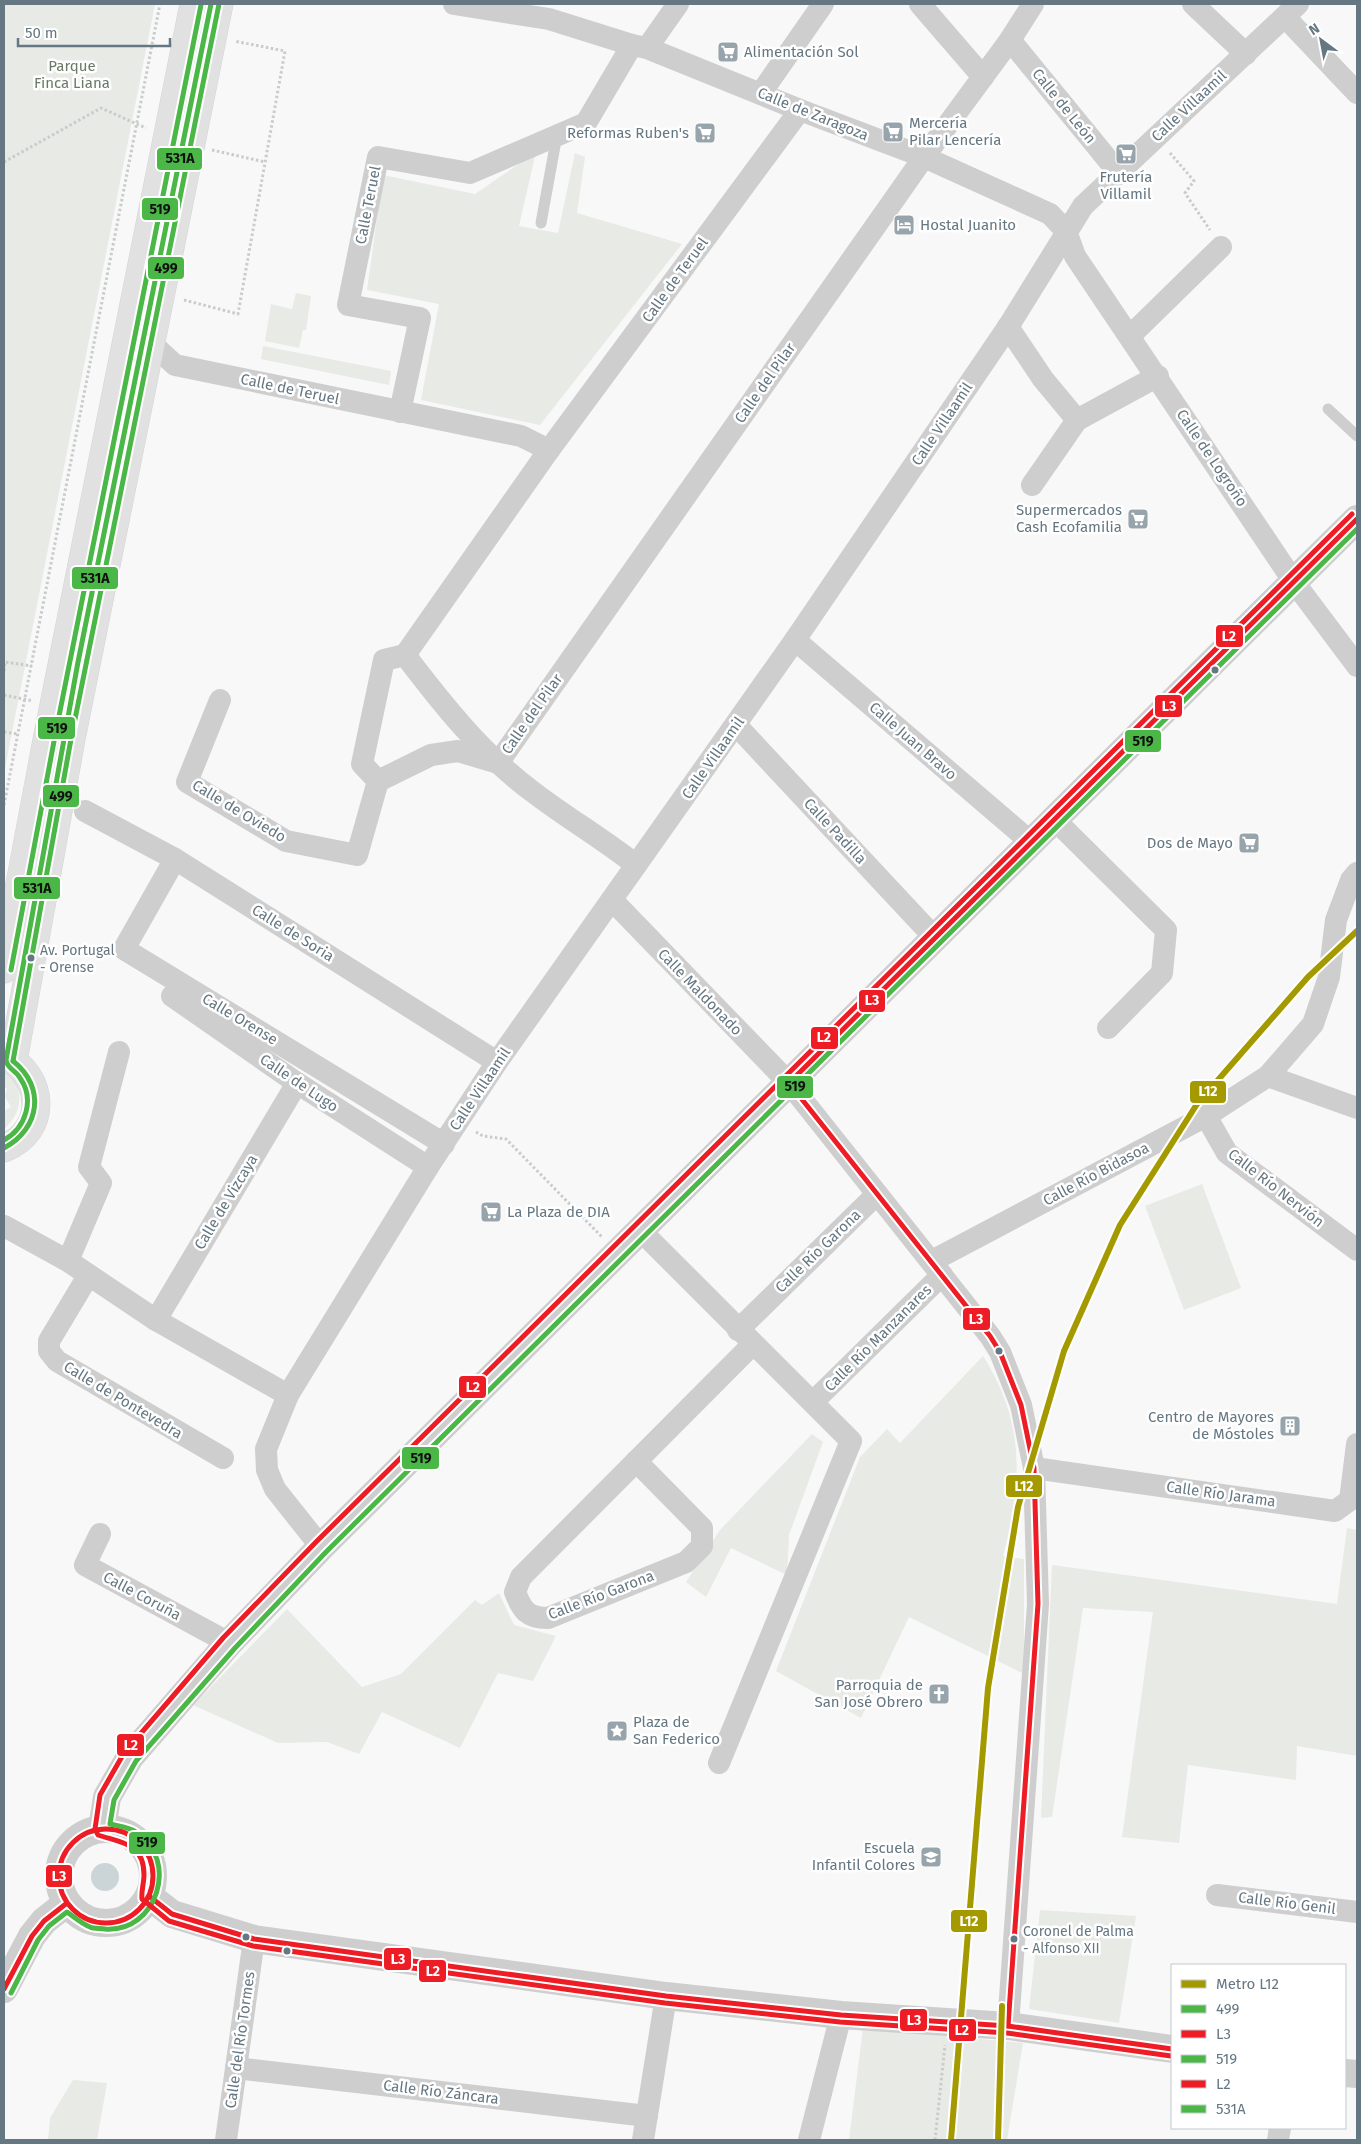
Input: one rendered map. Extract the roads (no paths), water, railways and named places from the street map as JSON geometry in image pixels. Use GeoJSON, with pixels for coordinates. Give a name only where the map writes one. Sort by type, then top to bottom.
{"type":"FeatureCollection","features":[{"type":"Feature","properties":{"kind":"main road"},"geometry":{"type":"LineString","coordinates":[[4,1148],[12,1145],[25,1134],[33,1119],[36,1103],[33,1087],[26,1072],[8,1058],[162,294],[194,4]]}},
{"type":"Feature","properties":{"kind":"main road"},"geometry":{"type":"LineString","coordinates":[[4,969],[48,735],[180,142],[213,36],[219,4]]}},
{"type":"Feature","properties":{"kind":"street","name":"Calle de Zaragoza"},"geometry":{"type":"LineString","coordinates":[[454,4],[549,20],[640,47],[924,157],[1050,214],[1066,231]]}},
{"type":"Feature","properties":{"kind":"street","name":"Calle de Zaragoza"},"geometry":{"type":"LineString","coordinates":[[531,4],[549,20]]}},
{"type":"Feature","properties":{"kind":"street","name":"Calle Teruel"},"geometry":{"type":"LineString","coordinates":[[400,412],[420,318],[348,305],[378,157],[470,173],[586,123],[640,47],[678,4]]}},
{"type":"Feature","properties":{"kind":"street"},"geometry":{"type":"LineString","coordinates":[[761,93],[823,4]]}},
{"type":"Feature","properties":{"kind":"street"},"geometry":{"type":"LineString","coordinates":[[920,4],[983,77]]}},
{"type":"Feature","properties":{"kind":"street","name":"Calle del Pilar"},"geometry":{"type":"LineString","coordinates":[[498,763],[924,157],[1010,40],[1033,4]]}},
{"type":"Feature","properties":{"kind":"street"},"geometry":{"type":"LineString","coordinates":[[1193,4],[1246,54]]}},
{"type":"Feature","properties":{"kind":"street","name":"Calle Villaamil"},"geometry":{"type":"LineString","coordinates":[[321,1547],[275,1489],[268,1470],[266,1449],[288,1395],[458,1120],[795,640],[1008,327],[1083,206],[1291,10],[1357,93]]}},
{"type":"Feature","properties":{"kind":"street","name":"Calle de León"},"geometry":{"type":"LineString","coordinates":[[1010,40],[1118,172]]}},
{"type":"Feature","properties":{"kind":"street","name":"Calle de Teruel"},"geometry":{"type":"LineString","coordinates":[[405,655],[549,450],[800,110]]}},
{"type":"Feature","properties":{"kind":"street","name":"Calle de Logroño"},"geometry":{"type":"LineString","coordinates":[[1066,231],[1075,256],[1158,376],[1294,582],[1357,666]]}},
{"type":"Feature","properties":{"kind":"street"},"geometry":{"type":"LineString","coordinates":[[1130,336],[1221,247]]}},
{"type":"Feature","properties":{"kind":"street"},"geometry":{"type":"LineString","coordinates":[[1008,327],[1044,379],[1077,420]]}},
{"type":"Feature","properties":{"kind":"street"},"geometry":{"type":"LineString","coordinates":[[143,384],[175,365],[151,343]]}},
{"type":"Feature","properties":{"kind":"street","name":"Calle de Teruel"},"geometry":{"type":"LineString","coordinates":[[175,365],[520,436],[549,450]]}},
{"type":"Feature","properties":{"kind":"street"},"geometry":{"type":"LineString","coordinates":[[1032,485],[1077,420],[1158,376]]}},
{"type":"Feature","properties":{"kind":"street"},"geometry":{"type":"LineString","coordinates":[[102,1829],[106,1797],[130,1757],[230,1643],[321,1547],[1357,519]]}},
{"type":"Feature","properties":{"kind":"street","name":"Calle Juan Bravo"},"geometry":{"type":"LineString","coordinates":[[795,640],[1032,843]]}},
{"type":"Feature","properties":{"kind":"street"},"geometry":{"type":"LineString","coordinates":[[498,763],[458,751],[431,755],[378,781],[362,764],[384,660],[405,655],[450,714],[498,763],[532,792],[636,865]]}},
{"type":"Feature","properties":{"kind":"street","name":"Calle de Oviedo"},"geometry":{"type":"LineString","coordinates":[[220,700],[187,782],[286,841],[358,855],[378,781]]}},
{"type":"Feature","properties":{"kind":"street","name":"Calle Padilla"},"geometry":{"type":"LineString","coordinates":[[736,725],[934,937]]}},
{"type":"Feature","properties":{"kind":"street","name":"Calle de Soria"},"geometry":{"type":"LineString","coordinates":[[58,811],[85,811],[175,859],[497,1062]]}},
{"type":"Feature","properties":{"kind":"street"},"geometry":{"type":"LineString","coordinates":[[1055,820],[1166,930],[1162,973],[1108,1028]]}},
{"type":"Feature","properties":{"kind":"street","name":"Calle Orense"},"geometry":{"type":"LineString","coordinates":[[175,859],[124,949],[444,1144]]}},
{"type":"Feature","properties":{"kind":"street","name":"Calle Río Bidasoa"},"geometry":{"type":"LineString","coordinates":[[937,1268],[1206,1116],[1268,1076],[1313,1024],[1328,977],[1336,920],[1351,880],[1357,872]]}},
{"type":"Feature","properties":{"kind":"street","name":"Calle Maldonado"},"geometry":{"type":"LineString","coordinates":[[612,900],[789,1083],[990,1336],[1000,1352],[1021,1405],[1034,1468],[1038,1604],[1008,2026]]}},
{"type":"Feature","properties":{"kind":"street","name":"Calle de Lugo"},"geometry":{"type":"LineString","coordinates":[[172,996],[296,1083],[428,1167]]}},
{"type":"Feature","properties":{"kind":"street"},"geometry":{"type":"LineString","coordinates":[[68,1261],[102,1183],[89,1168],[119,1052]]}},
{"type":"Feature","properties":{"kind":"street"},"geometry":{"type":"LineString","coordinates":[[1268,1076],[1357,1108]]}},
{"type":"Feature","properties":{"kind":"street","name":"Calle de Vizcaya"},"geometry":{"type":"LineString","coordinates":[[156,1320],[296,1083]]}},
{"type":"Feature","properties":{"kind":"street","name":"Calle Río Nervión"},"geometry":{"type":"LineString","coordinates":[[1206,1116],[1227,1152],[1357,1250]]}},
{"type":"Feature","properties":{"kind":"street","name":"Calle Río Garona"},"geometry":{"type":"LineString","coordinates":[[636,1461],[702,1528],[702,1546],[686,1562],[548,1618],[534,1618],[521,1607],[515,1592],[521,1577],[636,1461],[877,1194]]}},
{"type":"Feature","properties":{"kind":"street"},"geometry":{"type":"LineString","coordinates":[[4,1226],[68,1261],[156,1320],[288,1395]]}},
{"type":"Feature","properties":{"kind":"street"},"geometry":{"type":"LineString","coordinates":[[640,1230],[851,1441],[719,1762]]}},
{"type":"Feature","properties":{"kind":"street","name":"Calle Río Manzanares"},"geometry":{"type":"LineString","coordinates":[[814,1402],[937,1268]]}},
{"type":"Feature","properties":{"kind":"street","name":"Calle de Pontevedra"},"geometry":{"type":"LineString","coordinates":[[88,1276],[49,1341],[49,1351],[57,1361],[222,1458]]}},
{"type":"Feature","properties":{"kind":"street","name":"Calle Río Jarama"},"geometry":{"type":"LineString","coordinates":[[1034,1468],[1335,1511],[1350,1500],[1357,1444]]}},
{"type":"Feature","properties":{"kind":"street","name":"Calle Coruña"},"geometry":{"type":"LineString","coordinates":[[100,1534],[85,1565],[230,1643]]}},
{"type":"Feature","properties":{"kind":"street"},"geometry":{"type":"LineString","coordinates":[[102,1829],[118,1830],[133,1837],[145,1849],[152,1864],[153,1880],[149,1896],[139,1910],[126,1919],[110,1923],[94,1922],[78,1915],[67,1904],[61,1891],[58,1877],[60,1863],[66,1850],[88,1832],[102,1829]]}},
{"type":"Feature","properties":{"kind":"street","name":"Calle Río Genil"},"geometry":{"type":"LineString","coordinates":[[1216,1895],[1357,1912]]}},
{"type":"Feature","properties":{"kind":"street"},"geometry":{"type":"LineString","coordinates":[[149,1896],[172,1914],[254,1939],[666,1996],[841,2015],[1008,2026],[1171,2049]]}},
{"type":"Feature","properties":{"kind":"street"},"geometry":{"type":"LineString","coordinates":[[4,1988],[32,1936],[44,1921],[67,1904]]}},
{"type":"Feature","properties":{"kind":"street","name":"Calle del Río Tormes"},"geometry":{"type":"LineString","coordinates":[[226,2140],[254,1939]]}},
{"type":"Feature","properties":{"kind":"street"},"geometry":{"type":"LineString","coordinates":[[643,2140],[666,1996]]}},
{"type":"Feature","properties":{"kind":"street"},"geometry":{"type":"LineString","coordinates":[[809,2140],[841,2015]]}},
{"type":"Feature","properties":{"kind":"street","name":"Calle Río Záncara"},"geometry":{"type":"LineString","coordinates":[[236,2068],[647,2116]]}},
{"type":"Feature","properties":{"kind":"lane"},"geometry":{"type":"LineString","coordinates":[[541,223],[557,135]]}},
{"type":"Feature","properties":{"kind":"lane"},"geometry":{"type":"LineString","coordinates":[[1328,409],[1357,436]]}},
{"type":"Feature","properties":{"kind":"metro line","name":"L12"},"geometry":{"type":"LineString","coordinates":[[951,2140],[988,1688],[1018,1507],[1064,1351],[1120,1225],[1197,1104],[1308,977],[1357,931]]}},
{"type":"Feature","properties":{"kind":"metro line","name":"L12"},"geometry":{"type":"LineString","coordinates":[[998,2140],[1002,2006]]}},
{"type":"Feature","properties":{"kind":"place","name":"Alimentación Sol"},"geometry":{"type":"Point","coordinates":[728,52]}},
{"type":"Feature","properties":{"kind":"place","name":"Mercería Pilar Lencería"},"geometry":{"type":"Point","coordinates":[893,132]}},
{"type":"Feature","properties":{"kind":"place","name":"Reformas Ruben's"},"geometry":{"type":"Point","coordinates":[705,133]}},
{"type":"Feature","properties":{"kind":"place","name":"Frutería Villamil"},"geometry":{"type":"Point","coordinates":[1126,154]}},
{"type":"Feature","properties":{"kind":"place","name":"Hostal Juanito"},"geometry":{"type":"Point","coordinates":[904,225]}},
{"type":"Feature","properties":{"kind":"place","name":"Supermercados Cash Ecofamilia"},"geometry":{"type":"Point","coordinates":[1138,519]}},
{"type":"Feature","properties":{"kind":"place","name":"Dos de Mayo"},"geometry":{"type":"Point","coordinates":[1249,843]}},
{"type":"Feature","properties":{"kind":"place","name":"Av. Portugal - Orense"},"geometry":{"type":"Point","coordinates":[31,958]}},
{"type":"Feature","properties":{"kind":"place","name":"La Plaza de DIA"},"geometry":{"type":"Point","coordinates":[491,1212]}},
{"type":"Feature","properties":{"kind":"place","name":"Centro de Mayores de Móstoles"},"geometry":{"type":"Point","coordinates":[1290,1426]}},
{"type":"Feature","properties":{"kind":"place","name":"Parroquia de San José Obrero"},"geometry":{"type":"Point","coordinates":[939,1694]}},
{"type":"Feature","properties":{"kind":"place","name":"Plaza de San Federico"},"geometry":{"type":"Point","coordinates":[617,1731]}},
{"type":"Feature","properties":{"kind":"place","name":"Escuela Infantil Colores"},"geometry":{"type":"Point","coordinates":[931,1857]}},
{"type":"Feature","properties":{"kind":"place","name":"Coronel de Palma - Alfonso XII"},"geometry":{"type":"Point","coordinates":[1014,1939]}},
{"type":"Feature","properties":{"kind":"park label","name":"Parque Finca Liana"},"geometry":{"type":"Point","coordinates":[72,74]}}]}
